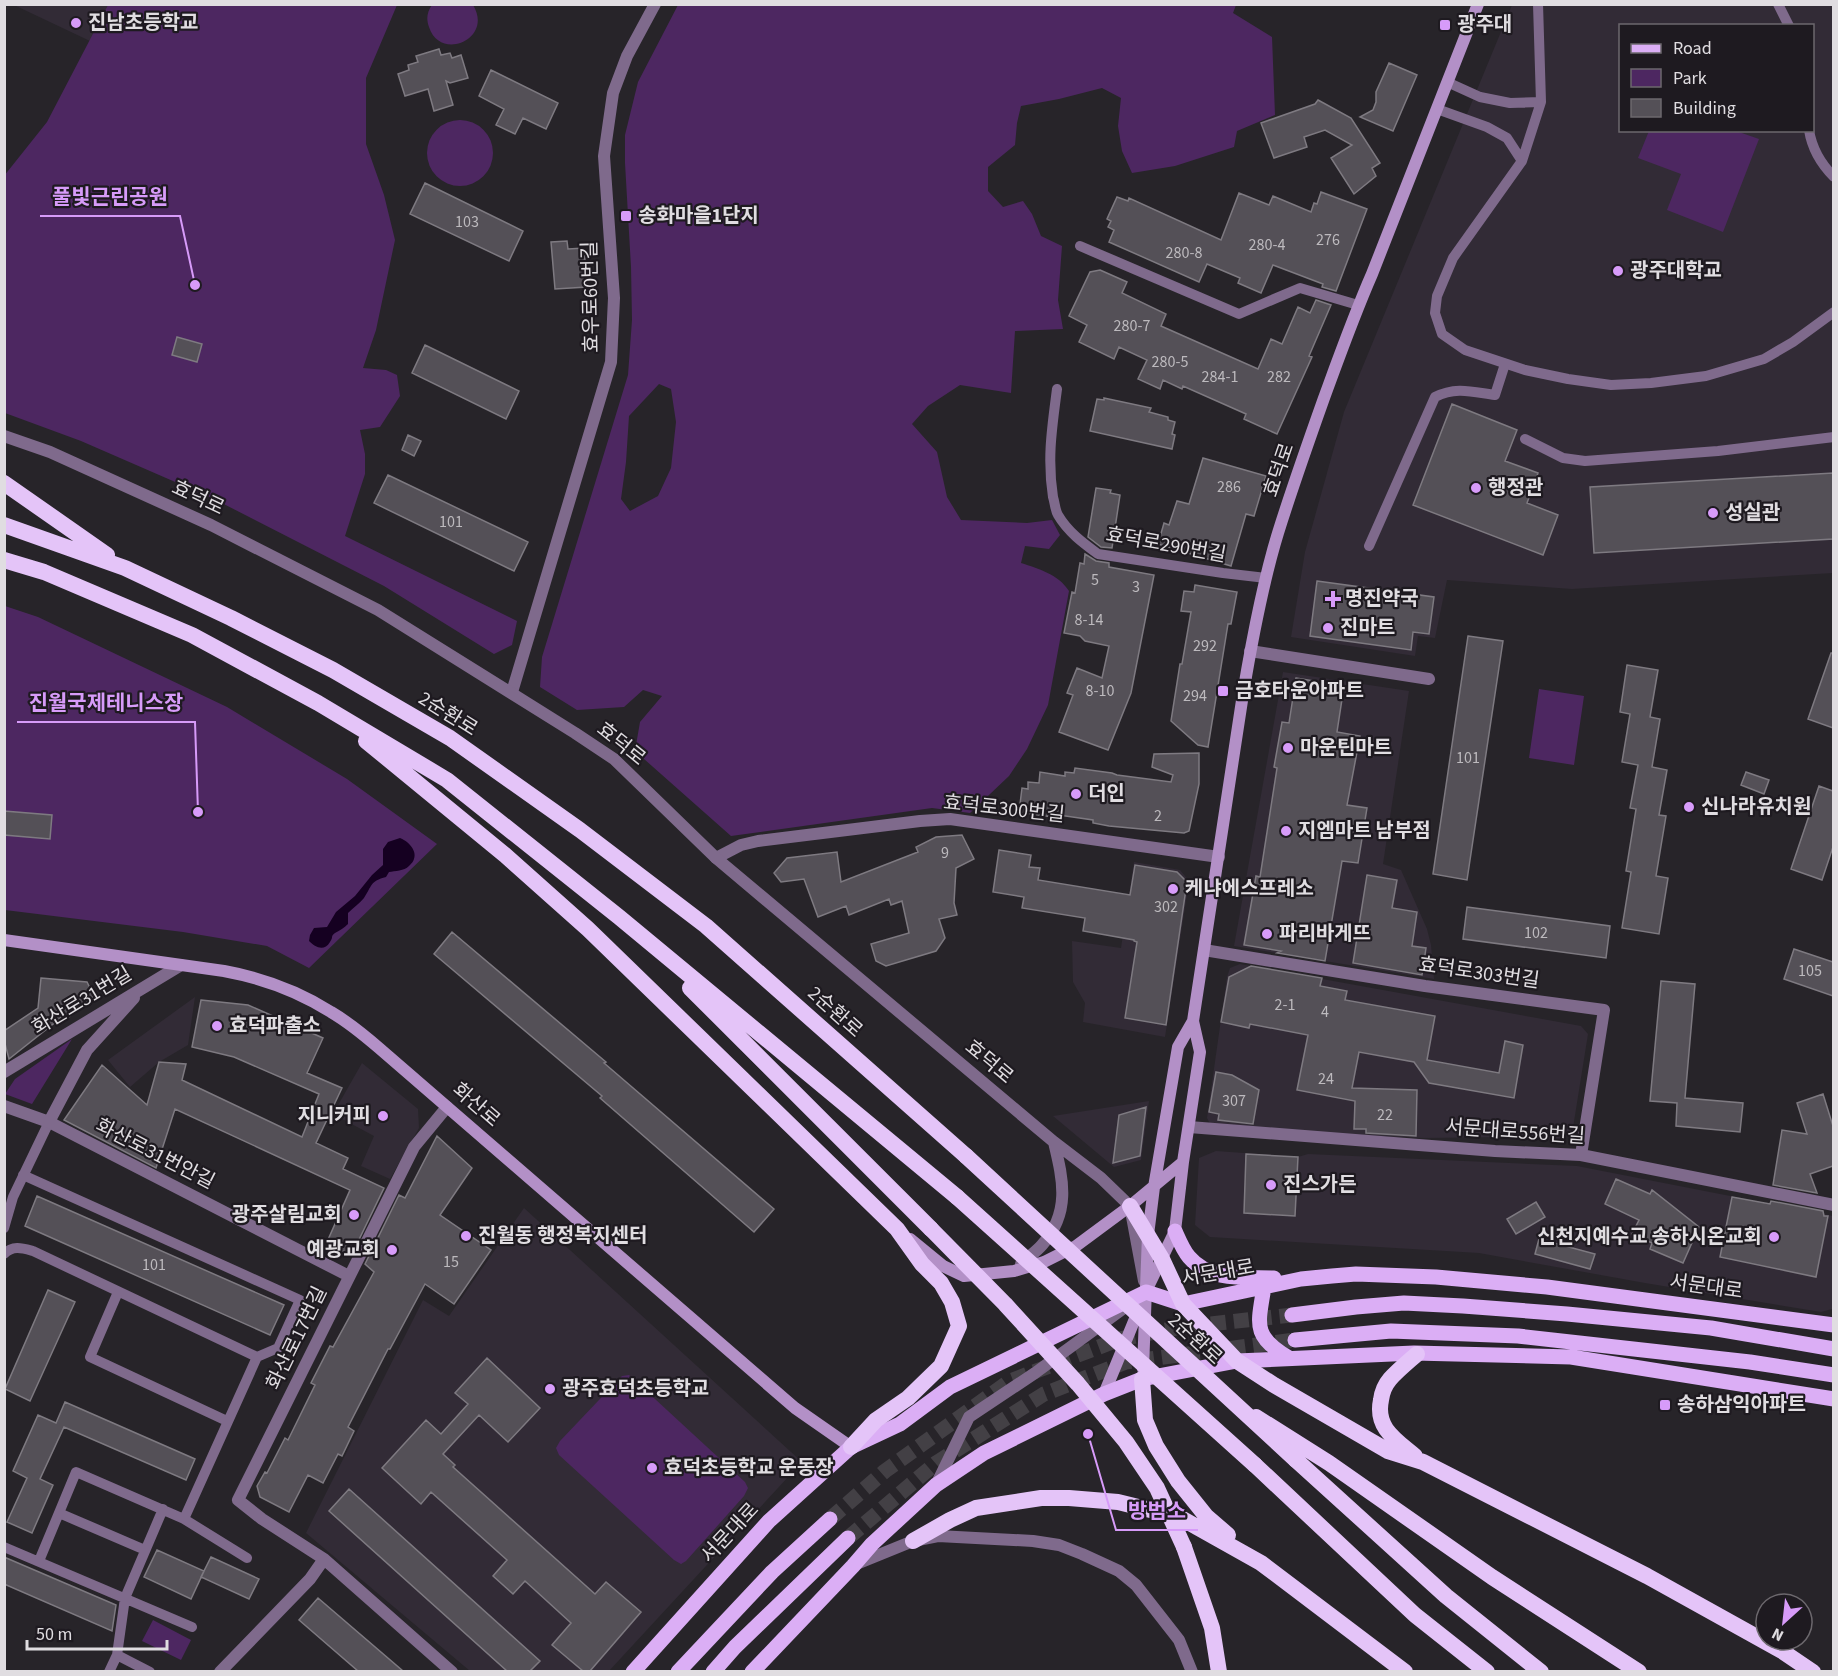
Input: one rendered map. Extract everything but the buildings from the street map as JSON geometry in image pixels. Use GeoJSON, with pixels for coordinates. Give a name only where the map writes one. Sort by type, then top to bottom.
{"type":"FeatureCollection","features":[{"type":"Feature","properties":{"kind":"highway"},"geometry":{"type":"LineString","coordinates":[[4,483],[125,568]]}},
{"type":"Feature","properties":{"kind":"highway","name":"2순환로"},"geometry":{"type":"LineString","coordinates":[[4,525],[125,568],[333,670],[450,738],[580,830],[706,926],[966,1156],[1446,1596],[1541,1671]]}},
{"type":"Feature","properties":{"kind":"highway"},"geometry":{"type":"LineString","coordinates":[[4,560],[44,572],[192,635],[318,702],[447,780],[619,917],[957,1197],[1255,1465],[1414,1615],[1487,1671]]}},
{"type":"Feature","properties":{"kind":"highway"},"geometry":{"type":"LineString","coordinates":[[318,702],[505,855],[588,929],[897,1229],[921,1264],[941,1283],[952,1302],[959,1326],[941,1366],[908,1398],[876,1420],[851,1447]]}},
{"type":"Feature","properties":{"kind":"highway"},"geometry":{"type":"LineString","coordinates":[[619,917],[1005,1304],[1078,1384],[1126,1442],[1157,1488],[1184,1547],[1212,1628],[1219,1671]]}},
{"type":"Feature","properties":{"kind":"highway"},"geometry":{"type":"LineString","coordinates":[[1130,1206],[1162,1259],[1184,1304],[1237,1361],[1388,1451],[1423,1462],[1647,1576],[1782,1651],[1813,1671]]}},
{"type":"Feature","properties":{"kind":"highway"},"geometry":{"type":"LineString","coordinates":[[1417,1354],[1390,1379],[1383,1390],[1379,1410],[1380,1420],[1386,1430],[1423,1462]]}},
{"type":"Feature","properties":{"kind":"highway"},"geometry":{"type":"LineString","coordinates":[[1142,1379],[1145,1420],[1156,1446],[1178,1481],[1206,1516],[1261,1563],[1405,1671]]}},
{"type":"Feature","properties":{"kind":"highway"},"geometry":{"type":"LineString","coordinates":[[1235,1404],[1329,1463],[1492,1577],[1639,1671]]}},
{"type":"Feature","properties":{"kind":"highway"},"geometry":{"type":"LineString","coordinates":[[913,1541],[976,1508],[1041,1498],[1069,1498],[1118,1502],[1179,1517],[1261,1563]]}},
{"type":"Feature","properties":{"kind":"main road","name":"효덕로"},"geometry":{"type":"LineString","coordinates":[[1146,1293],[1148,1235],[1154,1187],[1178,1047],[1193,1021],[1250,651],[1266,578],[1282,522],[1358,305],[1478,4]]}},
{"type":"Feature","properties":{"kind":"main road","name":"화산로"},"geometry":{"type":"LineString","coordinates":[[4,940],[248,976],[268,982],[332,1012],[353,1027],[447,1107],[795,1408],[851,1447]]}},
{"type":"Feature","properties":{"kind":"main road","name":"효덕로"},"geometry":{"type":"LineString","coordinates":[[1104,1394],[1146,1293],[1175,1232],[1200,1052],[1193,1021]]}},
{"type":"Feature","properties":{"kind":"main road"},"geometry":{"type":"LineString","coordinates":[[897,1229],[943,1266],[964,1276],[1014,1271],[1044,1262],[1076,1246],[1130,1206],[1183,1162]]}},
{"type":"Feature","properties":{"kind":"main road"},"geometry":{"type":"LineString","coordinates":[[1175,1232],[1193,1262],[1200,1268],[1219,1276],[1301,1279]]}},
{"type":"Feature","properties":{"kind":"main road","name":"서문대로"},"geometry":{"type":"LineString","coordinates":[[633,1671],[769,1521],[851,1447],[900,1424],[950,1387],[1146,1293],[1184,1304],[1301,1279],[1356,1274],[1483,1280],[1833,1325]]}},
{"type":"Feature","properties":{"kind":"main road"},"geometry":{"type":"LineString","coordinates":[[1264,1287],[1259,1311],[1261,1331],[1274,1349],[1289,1358]]}},
{"type":"Feature","properties":{"kind":"main road"},"geometry":{"type":"LineString","coordinates":[[1142,1379],[1146,1293]]}},
{"type":"Feature","properties":{"kind":"main road","name":"서문대로"},"geometry":{"type":"LineString","coordinates":[[1292,1315],[1404,1303],[1463,1306],[1711,1328],[1833,1349]]}},
{"type":"Feature","properties":{"kind":"main road"},"geometry":{"type":"LineString","coordinates":[[1295,1340],[1391,1331],[1518,1336],[1750,1362],[1833,1375]]}},
{"type":"Feature","properties":{"kind":"main road"},"geometry":{"type":"LineString","coordinates":[[752,1671],[872,1544],[936,1485],[984,1453],[1104,1394],[1142,1379],[1237,1361],[1289,1358],[1417,1354],[1571,1357],[1833,1399]]}},
{"type":"Feature","properties":{"kind":"main road"},"geometry":{"type":"LineString","coordinates":[[678,1671],[772,1572],[830,1519]]}},
{"type":"Feature","properties":{"kind":"main road"},"geometry":{"type":"LineString","coordinates":[[713,1671],[848,1538]]}},
{"type":"Feature","properties":{"kind":"street","name":"효우로60번길"},"geometry":{"type":"LineString","coordinates":[[512,692],[611,362],[614,297],[604,156],[614,93],[627,56],[655,4]]}},
{"type":"Feature","properties":{"kind":"street","name":"효덕로"},"geometry":{"type":"LineString","coordinates":[[4,436],[50,452],[211,525],[378,610],[512,692],[614,759],[716,858],[1054,1142],[1101,1178],[1130,1206]]}},
{"type":"Feature","properties":{"kind":"street"},"geometry":{"type":"LineString","coordinates":[[1250,651],[1429,679]]}},
{"type":"Feature","properties":{"kind":"street","name":"효덕로300번길"},"geometry":{"type":"LineString","coordinates":[[716,858],[741,845],[758,841],[950,819],[1219,857]]}},
{"type":"Feature","properties":{"kind":"street","name":"효덕로303번길"},"geometry":{"type":"LineString","coordinates":[[1204,950],[1425,986],[1604,1010],[1581,1155]]}},
{"type":"Feature","properties":{"kind":"street","name":"화산로31번길"},"geometry":{"type":"LineString","coordinates":[[4,1072],[181,965]]}},
{"type":"Feature","properties":{"kind":"street"},"geometry":{"type":"LineString","coordinates":[[49,1122],[87,1050],[145,986]]}},
{"type":"Feature","properties":{"kind":"street","name":"화산로31번안길"},"geometry":{"type":"LineString","coordinates":[[4,1106],[49,1122],[349,1276]]}},
{"type":"Feature","properties":{"kind":"street","name":"화산로17번길"},"geometry":{"type":"LineString","coordinates":[[447,1107],[414,1147],[238,1500],[262,1519],[324,1559],[452,1671]]}},
{"type":"Feature","properties":{"kind":"street","name":"서문대로556번길"},"geometry":{"type":"LineString","coordinates":[[1189,1127],[1581,1155],[1833,1205]]}},
{"type":"Feature","properties":{"kind":"street"},"geometry":{"type":"LineString","coordinates":[[1014,1271],[1043,1244],[1063,1206],[1063,1180],[1054,1142]]}},
{"type":"Feature","properties":{"kind":"street"},"geometry":{"type":"LineString","coordinates":[[936,1485],[969,1417],[1035,1373],[1146,1293],[1130,1206]]}},
{"type":"Feature","properties":{"kind":"street"},"geometry":{"type":"LineString","coordinates":[[853,1566],[913,1541],[938,1536],[1033,1541],[1059,1545],[1119,1572],[1136,1585],[1179,1640],[1192,1671]]}},
{"type":"Feature","properties":{"kind":"street"},"geometry":{"type":"LineString","coordinates":[[220,1671],[310,1580],[324,1559]]}},
{"type":"Feature","properties":{"kind":"lane"},"geometry":{"type":"LineString","coordinates":[[1538,4],[1541,102],[1522,160],[1453,258],[1437,296],[1436,312],[1442,334],[1466,350],[1525,370],[1611,385],[1651,383],[1706,376],[1764,359],[1793,342],[1833,312]]}},
{"type":"Feature","properties":{"kind":"lane"},"geometry":{"type":"LineString","coordinates":[[1778,4],[1788,24]]}},
{"type":"Feature","properties":{"kind":"lane"},"geometry":{"type":"LineString","coordinates":[[1447,82],[1480,97],[1509,103],[1541,102]]}},
{"type":"Feature","properties":{"kind":"lane"},"geometry":{"type":"LineString","coordinates":[[1437,109],[1487,127],[1507,138],[1522,160]]}},
{"type":"Feature","properties":{"kind":"lane"},"geometry":{"type":"LineString","coordinates":[[1809,132],[1811,144],[1822,166],[1833,177]]}},
{"type":"Feature","properties":{"kind":"lane"},"geometry":{"type":"LineString","coordinates":[[1080,246],[1239,314],[1300,288],[1358,305]]}},
{"type":"Feature","properties":{"kind":"lane"},"geometry":{"type":"LineString","coordinates":[[1369,546],[1435,397],[1447,391],[1459,390],[1495,395],[1505,364]]}},
{"type":"Feature","properties":{"kind":"lane","name":"효덕로290번길"},"geometry":{"type":"LineString","coordinates":[[1057,389],[1049,452],[1054,503],[1056,512],[1065,526],[1083,543],[1098,554],[1168,566],[1266,578]]}},
{"type":"Feature","properties":{"kind":"lane"},"geometry":{"type":"LineString","coordinates":[[1525,439],[1563,458],[1585,461],[1718,451],[1833,437]]}},
{"type":"Feature","properties":{"kind":"lane"},"geometry":{"type":"LineString","coordinates":[[4,1228],[13,1197],[49,1122]]}},
{"type":"Feature","properties":{"kind":"lane"},"geometry":{"type":"LineString","coordinates":[[23,1175],[300,1300],[278,1348],[257,1357],[184,1519]]}},
{"type":"Feature","properties":{"kind":"lane"},"geometry":{"type":"LineString","coordinates":[[4,1254],[10,1249],[19,1247],[33,1251],[257,1357]]}},
{"type":"Feature","properties":{"kind":"lane"},"geometry":{"type":"LineString","coordinates":[[118,1292],[90,1357],[228,1422]]}},
{"type":"Feature","properties":{"kind":"lane"},"geometry":{"type":"LineString","coordinates":[[39,1561],[76,1472],[184,1519],[247,1558]]}},
{"type":"Feature","properties":{"kind":"lane"},"geometry":{"type":"LineString","coordinates":[[109,1671],[117,1655],[125,1598],[163,1509]]}},
{"type":"Feature","properties":{"kind":"lane"},"geometry":{"type":"LineString","coordinates":[[59,1513],[145,1550]]}},
{"type":"Feature","properties":{"kind":"lane"},"geometry":{"type":"LineString","coordinates":[[4,1547],[192,1627]]}},
{"type":"Feature","properties":{"kind":"lane"},"geometry":{"type":"LineString","coordinates":[[117,1655],[150,1671]]}},
{"type":"Feature","properties":{"kind":"shaded area","name":"진남초등학교"},"geometry":{"type":"Polygon","coordinates":[[[14,5],[108,5],[90,41],[14,5]]]}},
{"type":"Feature","properties":{"kind":"shaded area","name":"광주대학교"},"geometry":{"type":"Polygon","coordinates":[[[1512,5],[1833,5],[1833,573],[1572,589],[1447,580],[1435,638],[1418,636],[1415,656],[1291,637],[1305,552],[1344,412],[1512,5]]]}},
{"type":"Feature","properties":{"kind":"shaded area"},"geometry":{"type":"Polygon","coordinates":[[[1283,672],[1409,691],[1383,864],[1401,870],[1427,929],[1434,979],[1234,946],[1283,672]]]}},
{"type":"Feature","properties":{"kind":"shaded area"},"geometry":{"type":"Polygon","coordinates":[[[400,838],[414,850],[413,862],[405,869],[389,872],[386,877],[374,882],[364,898],[348,913],[348,924],[332,936],[328,945],[320,948],[311,943],[310,935],[314,928],[327,927],[336,912],[355,896],[383,865],[383,849],[388,842],[400,838]]]}},
{"type":"Feature","properties":{"kind":"shaded area"},"geometry":{"type":"Polygon","coordinates":[[[1134,862],[1180,870],[1189,881],[1165,1037],[1083,1022],[1085,1003],[1073,982],[1072,941],[1121,948],[1134,862]]]}},
{"type":"Feature","properties":{"kind":"shaded area"},"geometry":{"type":"Polygon","coordinates":[[[1240,964],[1581,1026],[1588,1034],[1572,1134],[1558,1140],[1503,1137],[1424,1138],[1311,1133],[1210,1124],[1207,1118],[1227,977],[1230,968],[1240,964]]]}},
{"type":"Feature","properties":{"kind":"shaded area"},"geometry":{"type":"Polygon","coordinates":[[[195,997],[188,1045],[159,1062],[130,1087],[108,1060],[195,997]]]}},
{"type":"Feature","properties":{"kind":"shaded area"},"geometry":{"type":"Polygon","coordinates":[[[362,1063],[418,1109],[419,1128],[390,1179],[361,1166],[374,1136],[333,1114],[362,1063]]]}},
{"type":"Feature","properties":{"kind":"shaded area"},"geometry":{"type":"Polygon","coordinates":[[[1149,1101],[1141,1160],[1114,1167],[1053,1116],[1149,1101]]]}},
{"type":"Feature","properties":{"kind":"shaded area"},"geometry":{"type":"Polygon","coordinates":[[[1216,1151],[1298,1157],[1308,1154],[1577,1166],[1833,1216],[1832,1309],[1821,1312],[1479,1253],[1210,1237],[1195,1225],[1199,1158],[1216,1151]]]}},
{"type":"Feature","properties":{"kind":"shaded area","name":"광주효덕초등학교"},"geometry":{"type":"Polygon","coordinates":[[[524,1208],[802,1462],[609,1671],[470,1671],[306,1533],[423,1300],[449,1316],[524,1208]]]}},
{"type":"Feature","properties":{"kind":"green space"},"geometry":{"type":"Polygon","coordinates":[[[108,5],[397,5],[366,78],[366,144],[384,195],[395,240],[376,330],[363,368],[386,370],[397,375],[400,396],[380,427],[360,430],[365,454],[365,474],[345,536],[517,621],[512,645],[494,654],[384,586],[212,498],[81,441],[5,413],[4,176],[47,122],[108,5]]]}},
{"type":"Feature","properties":{"kind":"green space"},"geometry":{"type":"Polygon","coordinates":[[[432,5],[473,5],[478,17],[477,28],[463,42],[443,43],[435,37],[429,27],[428,13],[432,5]]]}},
{"type":"Feature","properties":{"kind":"green space"},"geometry":{"type":"Polygon","coordinates":[[[678,5],[1236,5],[1233,13],[1272,37],[1275,115],[1237,131],[1234,147],[1175,166],[1132,173],[1122,151],[1118,126],[1121,98],[1102,88],[1021,106],[1015,145],[988,167],[988,191],[1003,207],[1023,201],[1032,214],[1041,236],[1062,246],[1058,300],[1063,329],[1015,331],[1011,393],[960,385],[928,406],[912,424],[937,452],[947,497],[961,520],[1027,523],[1052,520],[1060,535],[1049,549],[1025,546],[1021,563],[1054,576],[1069,591],[1048,705],[1027,749],[1009,776],[970,813],[932,808],[731,836],[635,751],[640,722],[662,696],[643,690],[624,707],[577,710],[540,687],[542,657],[628,375],[632,320],[625,135],[638,82],[678,5]],[[659,384],[629,416],[621,499],[630,511],[658,496],[671,468],[676,422],[671,389],[659,384]]]}},
{"type":"Feature","properties":{"kind":"green space"},"geometry":{"type":"Polygon","coordinates":[[[460,120],[473,123],[483,130],[490,140],[493,153],[490,166],[483,176],[473,183],[460,186],[447,183],[437,176],[430,166],[427,153],[430,140],[437,130],[447,123],[460,120]]]}},
{"type":"Feature","properties":{"kind":"green space"},"geometry":{"type":"Polygon","coordinates":[[[1649,132],[1739,132],[1759,139],[1723,232],[1667,210],[1681,174],[1638,158],[1649,132]]]}},
{"type":"Feature","properties":{"kind":"green space"},"geometry":{"type":"Polygon","coordinates":[[[5,606],[38,617],[227,707],[347,779],[437,844],[309,968],[267,946],[183,932],[5,910],[5,606]]]}},
{"type":"Feature","properties":{"kind":"green space"},"geometry":{"type":"Polygon","coordinates":[[[1539,689],[1584,696],[1574,765],[1529,758],[1539,689]]]}},
{"type":"Feature","properties":{"kind":"green space"},"geometry":{"type":"Polygon","coordinates":[[[72,1039],[32,1104],[5,1094],[15,1079],[72,1039]]]}},
{"type":"Feature","properties":{"kind":"green space","name":"효덕초등학교 운동장"},"geometry":{"type":"Polygon","coordinates":[[[629,1375],[745,1482],[748,1488],[744,1496],[681,1564],[559,1455],[556,1448],[622,1376],[629,1375]]]}},
{"type":"Feature","properties":{"kind":"green space"},"geometry":{"type":"Polygon","coordinates":[[[153,1620],[191,1640],[181,1660],[142,1641],[153,1620]]]}},
{"type":"Feature","properties":{"kind":"tunnel"},"geometry":{"type":"LineString","coordinates":[[830,1519],[885,1471],[1010,1381],[1120,1339],[1182,1327],[1292,1315]]}},
{"type":"Feature","properties":{"kind":"tunnel"},"geometry":{"type":"LineString","coordinates":[[848,1538],[936,1463],[1044,1394],[1126,1362],[1295,1340]]}},
{"type":"Feature","properties":{"kind":"place","name":"진남초등학교"},"geometry":{"type":"Point","coordinates":[76,23]}},
{"type":"Feature","properties":{"kind":"place","name":"광주대"},"geometry":{"type":"Point","coordinates":[1445,25]}},
{"type":"Feature","properties":{"kind":"place","name":"송화마을1단지"},"geometry":{"type":"Point","coordinates":[626,216]}},
{"type":"Feature","properties":{"kind":"place","name":"광주대학교"},"geometry":{"type":"Point","coordinates":[1618,271]}},
{"type":"Feature","properties":{"kind":"place","name":"풀빛근린공원"},"geometry":{"type":"Point","coordinates":[195,285]}},
{"type":"Feature","properties":{"kind":"place","name":"행정관"},"geometry":{"type":"Point","coordinates":[1476,488]}},
{"type":"Feature","properties":{"kind":"place","name":"성실관"},"geometry":{"type":"Point","coordinates":[1713,513]}},
{"type":"Feature","properties":{"kind":"place","name":"명진약국"},"geometry":{"type":"Point","coordinates":[1333,599]}},
{"type":"Feature","properties":{"kind":"place","name":"진마트"},"geometry":{"type":"Point","coordinates":[1328,628]}},
{"type":"Feature","properties":{"kind":"place","name":"금호타운아파트"},"geometry":{"type":"Point","coordinates":[1223,691]}},
{"type":"Feature","properties":{"kind":"place","name":"마운틴마트"},"geometry":{"type":"Point","coordinates":[1288,748]}},
{"type":"Feature","properties":{"kind":"place","name":"더인"},"geometry":{"type":"Point","coordinates":[1076,794]}},
{"type":"Feature","properties":{"kind":"place","name":"신나라유치원"},"geometry":{"type":"Point","coordinates":[1689,807]}},
{"type":"Feature","properties":{"kind":"place","name":"진월국제테니스장"},"geometry":{"type":"Point","coordinates":[198,812]}},
{"type":"Feature","properties":{"kind":"place","name":"지엠마트 남부점"},"geometry":{"type":"Point","coordinates":[1286,831]}},
{"type":"Feature","properties":{"kind":"place","name":"케냐에스프레소"},"geometry":{"type":"Point","coordinates":[1173,889]}},
{"type":"Feature","properties":{"kind":"place","name":"파리바게뜨"},"geometry":{"type":"Point","coordinates":[1267,934]}},
{"type":"Feature","properties":{"kind":"place","name":"효덕파출소"},"geometry":{"type":"Point","coordinates":[217,1026]}},
{"type":"Feature","properties":{"kind":"place","name":"지니커피"},"geometry":{"type":"Point","coordinates":[383,1116]}},
{"type":"Feature","properties":{"kind":"place","name":"진스가든"},"geometry":{"type":"Point","coordinates":[1271,1185]}},
{"type":"Feature","properties":{"kind":"place","name":"광주살림교회"},"geometry":{"type":"Point","coordinates":[354,1215]}},
{"type":"Feature","properties":{"kind":"place","name":"진월동 행정복지센터"},"geometry":{"type":"Point","coordinates":[466,1236]}},
{"type":"Feature","properties":{"kind":"place","name":"신천지예수교 송하시온교회"},"geometry":{"type":"Point","coordinates":[1774,1237]}},
{"type":"Feature","properties":{"kind":"place","name":"예광교회"},"geometry":{"type":"Point","coordinates":[392,1250]}},
{"type":"Feature","properties":{"kind":"place","name":"광주효덕초등학교"},"geometry":{"type":"Point","coordinates":[550,1389]}},
{"type":"Feature","properties":{"kind":"place","name":"송하삼익아파트"},"geometry":{"type":"Point","coordinates":[1665,1405]}},
{"type":"Feature","properties":{"kind":"place","name":"방범소"},"geometry":{"type":"Point","coordinates":[1088,1434]}},
{"type":"Feature","properties":{"kind":"place","name":"효덕초등학교 운동장"},"geometry":{"type":"Point","coordinates":[652,1468]}}]}
